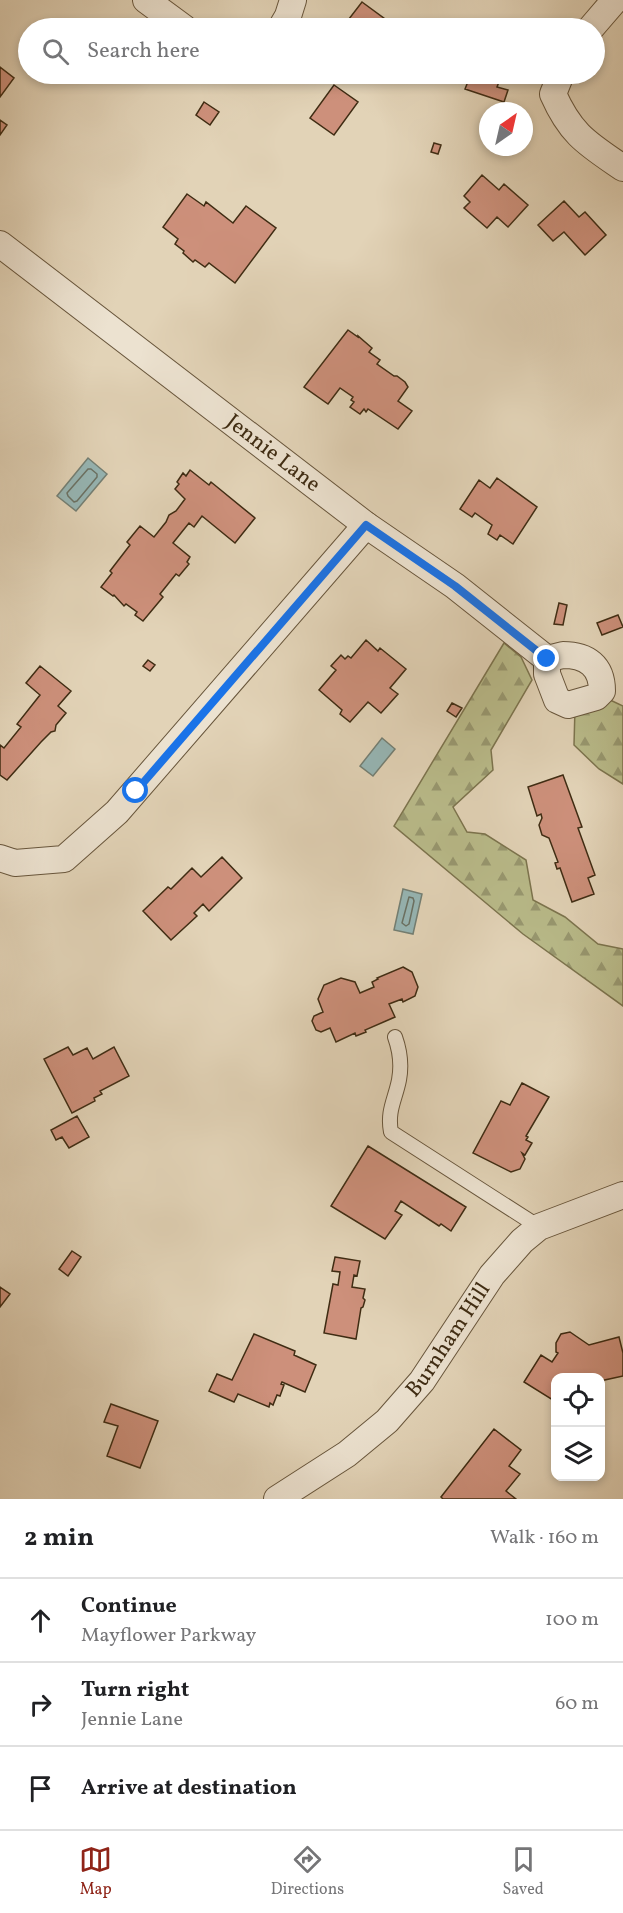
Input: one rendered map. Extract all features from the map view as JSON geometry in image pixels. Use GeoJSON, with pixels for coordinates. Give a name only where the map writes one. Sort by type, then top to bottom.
{"type":"FeatureCollection","features":[{"type":"Feature","properties":{"kind":"street"},"geometry":{"type":"LineString","coordinates":[[146,0],[170,18]]}},
{"type":"Feature","properties":{"kind":"street"},"geometry":{"type":"LineString","coordinates":[[287,18],[293,0]]}},
{"type":"Feature","properties":{"kind":"street"},"geometry":{"type":"LineString","coordinates":[[600,18],[615,0]]}},
{"type":"Feature","properties":{"kind":"street"},"geometry":{"type":"LineString","coordinates":[[557,84],[553,94],[565,120],[584,141],[623,168]]}},
{"type":"Feature","properties":{"kind":"street","name":"Jennie Lane"},"geometry":{"type":"LineString","coordinates":[[0,244],[366,525],[455,586],[547,659]]}},
{"type":"Feature","properties":{"kind":"street"},"geometry":{"type":"LineString","coordinates":[[0,858],[15,863],[64,859],[117,813],[366,525]]}},
{"type":"Feature","properties":{"kind":"street","name":"Burnham Hill"},"geometry":{"type":"LineString","coordinates":[[277,1499],[347,1454],[387,1421],[422,1381],[492,1275],[512,1251],[539,1227],[623,1195]]}},
{"type":"Feature","properties":{"kind":"lane"},"geometry":{"type":"LineString","coordinates":[[395,1037],[400,1053],[400,1065],[399,1080],[390,1108],[391,1132],[539,1227]]}},
{"type":"Feature","properties":{"kind":"green space"},"geometry":{"type":"Polygon","coordinates":[[[504,643],[521,657],[532,680],[491,750],[493,770],[453,807],[467,832],[485,834],[526,860],[533,900],[565,917],[598,944],[623,949],[623,1006],[523,934],[394,826],[504,643]]]}},
{"type":"Feature","properties":{"kind":"green space"},"geometry":{"type":"Polygon","coordinates":[[[608,699],[623,706],[623,784],[599,769],[574,745],[575,708],[608,699]]]}},
{"type":"Feature","properties":{"kind":"water"},"geometry":{"type":"Polygon","coordinates":[[[88,458],[107,474],[76,511],[57,496],[88,458]]]}},
{"type":"Feature","properties":{"kind":"water"},"geometry":{"type":"Polygon","coordinates":[[[382,738],[395,749],[373,776],[360,766],[382,738]]]}},
{"type":"Feature","properties":{"kind":"water"},"geometry":{"type":"Polygon","coordinates":[[[403,889],[422,894],[413,934],[394,930],[403,889]]]}},
{"type":"Feature","properties":{"kind":"building"},"geometry":{"type":"Polygon","coordinates":[[[362,2],[384,18],[350,18],[362,2]]]}},
{"type":"Feature","properties":{"kind":"building"},"geometry":{"type":"Polygon","coordinates":[[[0,67],[14,78],[0,97],[0,67]]]}},
{"type":"Feature","properties":{"kind":"building"},"geometry":{"type":"Polygon","coordinates":[[[467,84],[498,84],[497,87],[508,90],[504,102],[465,89],[467,84]]]}},
{"type":"Feature","properties":{"kind":"building"},"geometry":{"type":"Polygon","coordinates":[[[334,85],[358,102],[334,135],[310,118],[334,85]]]}},
{"type":"Feature","properties":{"kind":"building"},"geometry":{"type":"Polygon","coordinates":[[[204,102],[219,112],[210,125],[196,115],[204,102]]]}},
{"type":"Feature","properties":{"kind":"building"},"geometry":{"type":"Polygon","coordinates":[[[0,120],[7,125],[0,135],[0,120]]]}},
{"type":"Feature","properties":{"kind":"building"},"geometry":{"type":"Polygon","coordinates":[[[434,143],[441,145],[438,154],[431,152],[434,143]]]}},
{"type":"Feature","properties":{"kind":"building"},"geometry":{"type":"Polygon","coordinates":[[[482,175],[499,190],[504,184],[528,205],[508,227],[497,217],[487,228],[464,208],[470,202],[464,196],[482,175]]]}},
{"type":"Feature","properties":{"kind":"building"},"geometry":{"type":"Polygon","coordinates":[[[187,194],[204,206],[206,202],[233,223],[246,206],[276,228],[235,283],[209,263],[205,267],[195,260],[193,262],[175,244],[178,239],[163,227],[187,194]]]}},
{"type":"Feature","properties":{"kind":"building"},"geometry":{"type":"Polygon","coordinates":[[[564,201],[579,217],[585,212],[606,235],[585,255],[564,232],[553,241],[538,225],[564,201]]]}},
{"type":"Feature","properties":{"kind":"building"},"geometry":{"type":"Polygon","coordinates":[[[348,330],[372,348],[369,352],[380,360],[377,364],[397,376],[408,387],[398,401],[412,411],[398,429],[368,409],[366,412],[364,409],[360,414],[350,407],[354,402],[351,400],[353,397],[340,388],[328,404],[304,387],[348,330]]]}},
{"type":"Feature","properties":{"kind":"building"},"geometry":{"type":"Polygon","coordinates":[[[190,470],[209,485],[211,482],[255,518],[235,543],[202,516],[194,527],[189,523],[173,543],[190,557],[187,562],[189,564],[179,576],[176,574],[160,594],[163,597],[143,621],[135,615],[137,612],[126,604],[124,606],[114,595],[101,587],[130,545],[127,542],[140,526],[154,537],[169,515],[176,511],[185,499],[175,489],[179,484],[177,482],[183,473],[186,476],[190,470]]]}},
{"type":"Feature","properties":{"kind":"building"},"geometry":{"type":"Polygon","coordinates":[[[497,478],[537,507],[513,544],[500,535],[497,540],[488,534],[492,525],[475,513],[472,517],[460,509],[479,480],[490,488],[497,478]]]}},
{"type":"Feature","properties":{"kind":"building"},"geometry":{"type":"Polygon","coordinates":[[[559,603],[567,605],[563,625],[554,624],[559,603]]]}},
{"type":"Feature","properties":{"kind":"building"},"geometry":{"type":"Polygon","coordinates":[[[618,615],[623,627],[602,635],[597,623],[618,615]]]}},
{"type":"Feature","properties":{"kind":"building"},"geometry":{"type":"Polygon","coordinates":[[[366,640],[378,651],[380,648],[406,669],[390,688],[398,694],[381,713],[368,702],[350,722],[340,714],[342,710],[319,690],[336,670],[331,666],[341,655],[345,659],[348,656],[351,658],[366,640]]]}},
{"type":"Feature","properties":{"kind":"building"},"geometry":{"type":"Polygon","coordinates":[[[148,660],[155,665],[150,671],[143,666],[148,660]]]}},
{"type":"Feature","properties":{"kind":"building"},"geometry":{"type":"Polygon","coordinates":[[[40,666],[71,691],[58,706],[66,713],[56,725],[55,731],[41,742],[7,780],[0,775],[0,745],[4,748],[21,727],[17,724],[40,695],[26,683],[40,666]]]}},
{"type":"Feature","properties":{"kind":"building"},"geometry":{"type":"Polygon","coordinates":[[[452,703],[462,708],[456,717],[447,711],[452,703]]]}},
{"type":"Feature","properties":{"kind":"building"},"geometry":{"type":"Polygon","coordinates":[[[563,775],[582,827],[578,828],[595,875],[588,878],[594,894],[572,902],[560,868],[557,869],[555,863],[558,862],[549,838],[542,835],[539,825],[541,814],[537,816],[528,787],[563,775]]]}},
{"type":"Feature","properties":{"kind":"building"},"geometry":{"type":"Polygon","coordinates":[[[222,857],[242,878],[209,911],[203,904],[194,913],[197,916],[171,940],[143,911],[168,887],[171,889],[192,868],[201,877],[222,857]]]}},
{"type":"Feature","properties":{"kind":"building"},"geometry":{"type":"Polygon","coordinates":[[[403,967],[412,972],[418,987],[415,996],[403,1002],[402,999],[389,1004],[395,1017],[365,1030],[366,1032],[356,1036],[355,1033],[336,1042],[330,1028],[321,1032],[316,1030],[312,1021],[314,1016],[323,1012],[318,999],[324,985],[341,978],[355,982],[360,993],[374,987],[372,982],[377,978],[403,967]]]}},
{"type":"Feature","properties":{"kind":"building"},"geometry":{"type":"Polygon","coordinates":[[[68,1047],[73,1055],[87,1048],[93,1059],[114,1047],[129,1076],[100,1091],[102,1094],[94,1098],[95,1101],[72,1113],[44,1059],[68,1047]]]}},
{"type":"Feature","properties":{"kind":"building"},"geometry":{"type":"Polygon","coordinates":[[[522,1083],[549,1097],[526,1136],[528,1137],[526,1140],[532,1143],[525,1155],[522,1153],[525,1159],[520,1169],[511,1172],[473,1153],[501,1101],[510,1105],[522,1083]]]}},
{"type":"Feature","properties":{"kind":"building"},"geometry":{"type":"Polygon","coordinates":[[[77,1116],[89,1137],[69,1148],[62,1137],[56,1140],[51,1130],[77,1116]]]}},
{"type":"Feature","properties":{"kind":"building"},"geometry":{"type":"Polygon","coordinates":[[[368,1146],[466,1207],[451,1231],[441,1224],[439,1226],[401,1201],[395,1211],[402,1215],[385,1239],[331,1206],[368,1146]]]}},
{"type":"Feature","properties":{"kind":"building"},"geometry":{"type":"Polygon","coordinates":[[[72,1251],[81,1257],[68,1276],[59,1269],[72,1251]]]}},
{"type":"Feature","properties":{"kind":"building"},"geometry":{"type":"Polygon","coordinates":[[[335,1257],[360,1261],[352,1287],[365,1289],[363,1298],[365,1300],[361,1308],[356,1339],[324,1333],[333,1284],[338,1285],[340,1272],[332,1271],[335,1257]]]}},
{"type":"Feature","properties":{"kind":"building"},"geometry":{"type":"Polygon","coordinates":[[[0,1287],[10,1294],[0,1307],[0,1287]]]}},
{"type":"Feature","properties":{"kind":"building"},"geometry":{"type":"Polygon","coordinates":[[[570,1332],[589,1345],[619,1337],[623,1353],[623,1376],[605,1380],[605,1373],[551,1373],[551,1399],[524,1382],[541,1355],[552,1362],[558,1353],[556,1343],[561,1334],[570,1332]]]}},
{"type":"Feature","properties":{"kind":"building"},"geometry":{"type":"Polygon","coordinates":[[[254,1334],[295,1351],[294,1355],[316,1365],[305,1392],[282,1382],[281,1384],[284,1385],[280,1396],[277,1395],[273,1405],[270,1403],[269,1407],[238,1394],[234,1402],[209,1391],[217,1374],[232,1380],[254,1334]]]}},
{"type":"Feature","properties":{"kind":"building"},"geometry":{"type":"Polygon","coordinates":[[[111,1404],[158,1421],[140,1468],[107,1456],[118,1426],[104,1422],[111,1404]]]}},
{"type":"Feature","properties":{"kind":"building"},"geometry":{"type":"Polygon","coordinates":[[[494,1429],[521,1450],[509,1466],[520,1474],[506,1491],[516,1499],[443,1499],[441,1497],[494,1429]]]}},
{"type":"Feature","properties":{"kind":"route"},"geometry":{"type":"LineString","coordinates":[[136,791],[366,525],[455,586],[547,659]]}}]}
